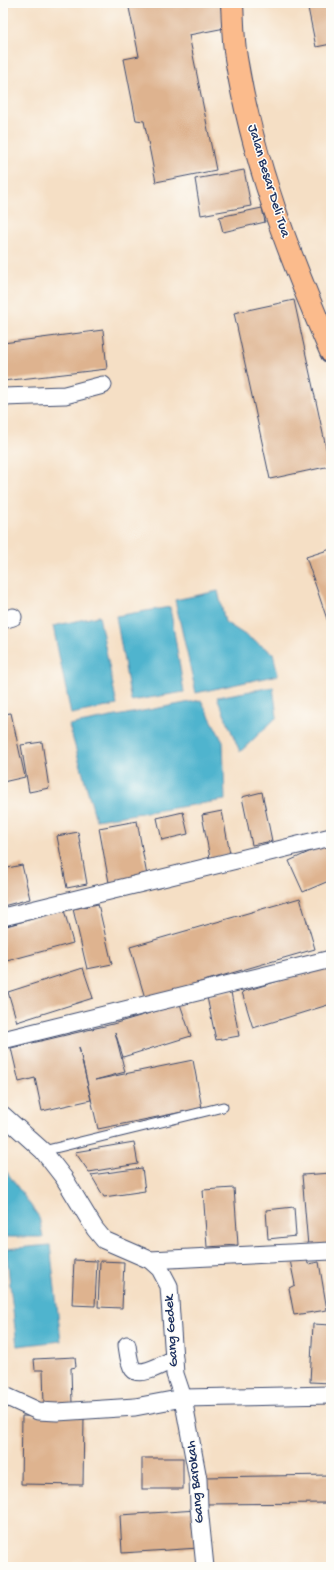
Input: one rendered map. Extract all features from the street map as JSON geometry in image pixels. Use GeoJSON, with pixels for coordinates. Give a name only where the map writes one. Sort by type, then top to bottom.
{"type":"FeatureCollection","features":[{"type":"Feature","properties":{"kind":"main road","name":"Jalan Besar Deli Tua"},"geometry":{"type":"LineString","coordinates":[[232,3],[236,57],[255,147],[276,216],[300,279],[331,352]]}},
{"type":"Feature","properties":{"kind":"street"},"geometry":{"type":"LineString","coordinates":[[3,397],[66,395],[103,385]]}},
{"type":"Feature","properties":{"kind":"street"},"geometry":{"type":"LineString","coordinates":[[3,917],[331,837]]}},
{"type":"Feature","properties":{"kind":"street"},"geometry":{"type":"LineString","coordinates":[[3,1040],[331,959]]}},
{"type":"Feature","properties":{"kind":"street","name":"Gang Gedek"},"geometry":{"type":"LineString","coordinates":[[3,1115],[42,1151],[64,1178],[95,1229],[104,1240],[150,1260],[160,1269],[169,1286],[175,1374],[183,1398]]}},
{"type":"Feature","properties":{"kind":"street"},"geometry":{"type":"LineString","coordinates":[[150,1260],[331,1250]]}},
{"type":"Feature","properties":{"kind":"street"},"geometry":{"type":"LineString","coordinates":[[127,1345],[132,1368],[136,1372],[142,1373],[174,1359]]}},
{"type":"Feature","properties":{"kind":"street"},"geometry":{"type":"LineString","coordinates":[[3,1395],[38,1411],[58,1412],[135,1407],[183,1398],[331,1395]]}},
{"type":"Feature","properties":{"kind":"street","name":"Gang Barokah"},"geometry":{"type":"LineString","coordinates":[[183,1398],[198,1479],[199,1507],[205,1567]]}},
{"type":"Feature","properties":{"kind":"lane"},"geometry":{"type":"LineString","coordinates":[[42,1151],[223,1108]]}},
{"type":"Feature","properties":{"kind":"water"},"geometry":{"type":"Polygon","coordinates":[[[218,591],[225,622],[273,653],[278,675],[196,693],[175,600],[218,591]]]}},
{"type":"Feature","properties":{"kind":"water"},"geometry":{"type":"Polygon","coordinates":[[[170,607],[184,692],[131,701],[116,616],[170,607]]]}},
{"type":"Feature","properties":{"kind":"water"},"geometry":{"type":"Polygon","coordinates":[[[99,616],[117,705],[71,714],[53,626],[99,616]]]}},
{"type":"Feature","properties":{"kind":"water"},"geometry":{"type":"Polygon","coordinates":[[[273,687],[277,717],[240,752],[217,697],[273,687]]]}},
{"type":"Feature","properties":{"kind":"water"},"geometry":{"type":"Polygon","coordinates":[[[201,700],[223,742],[225,800],[96,820],[69,725],[201,700]]]}},
{"type":"Feature","properties":{"kind":"water"},"geometry":{"type":"Polygon","coordinates":[[[3,1171],[6,1171],[39,1217],[43,1237],[3,1237],[3,1171]]]}},
{"type":"Feature","properties":{"kind":"water"},"geometry":{"type":"Polygon","coordinates":[[[50,1245],[61,1341],[17,1346],[6,1249],[50,1245]]]}},
{"type":"Feature","properties":{"kind":"building"},"geometry":{"type":"Polygon","coordinates":[[[128,3],[220,3],[225,28],[189,35],[216,170],[156,182],[144,121],[136,120],[124,59],[139,56],[128,3]]]}},
{"type":"Feature","properties":{"kind":"building"},"geometry":{"type":"Polygon","coordinates":[[[307,3],[331,3],[331,44],[316,47],[307,3]]]}},
{"type":"Feature","properties":{"kind":"building"},"geometry":{"type":"Polygon","coordinates":[[[244,170],[251,206],[201,215],[195,179],[244,170]]]}},
{"type":"Feature","properties":{"kind":"building"},"geometry":{"type":"Polygon","coordinates":[[[262,208],[265,222],[223,232],[219,217],[262,208]]]}},
{"type":"Feature","properties":{"kind":"building"},"geometry":{"type":"Polygon","coordinates":[[[294,300],[330,466],[270,479],[234,313],[294,300]]]}},
{"type":"Feature","properties":{"kind":"building"},"geometry":{"type":"Polygon","coordinates":[[[103,330],[107,369],[3,381],[3,343],[103,330]]]}},
{"type":"Feature","properties":{"kind":"building"},"geometry":{"type":"Polygon","coordinates":[[[331,549],[331,631],[306,557],[331,549]]]}},
{"type":"Feature","properties":{"kind":"building"},"geometry":{"type":"Polygon","coordinates":[[[11,713],[25,777],[3,782],[3,714],[11,713]]]}},
{"type":"Feature","properties":{"kind":"building"},"geometry":{"type":"Polygon","coordinates":[[[42,742],[49,788],[29,792],[21,745],[42,742]]]}},
{"type":"Feature","properties":{"kind":"building"},"geometry":{"type":"Polygon","coordinates":[[[262,792],[272,841],[252,845],[242,797],[262,792]]]}},
{"type":"Feature","properties":{"kind":"building"},"geometry":{"type":"Polygon","coordinates":[[[222,811],[230,854],[210,858],[202,815],[222,811]]]}},
{"type":"Feature","properties":{"kind":"building"},"geometry":{"type":"Polygon","coordinates":[[[183,812],[188,834],[162,840],[157,818],[183,812]]]}},
{"type":"Feature","properties":{"kind":"building"},"geometry":{"type":"Polygon","coordinates":[[[137,821],[148,881],[110,888],[99,828],[137,821]]]}},
{"type":"Feature","properties":{"kind":"building"},"geometry":{"type":"Polygon","coordinates":[[[78,832],[87,884],[67,888],[57,836],[78,832]]]}},
{"type":"Feature","properties":{"kind":"building"},"geometry":{"type":"Polygon","coordinates":[[[331,842],[331,880],[303,892],[289,861],[331,842]]]}},
{"type":"Feature","properties":{"kind":"building"},"geometry":{"type":"Polygon","coordinates":[[[22,865],[30,899],[3,906],[3,869],[22,865]]]}},
{"type":"Feature","properties":{"kind":"building"},"geometry":{"type":"Polygon","coordinates":[[[300,898],[315,949],[145,998],[130,947],[300,898]]]}},
{"type":"Feature","properties":{"kind":"building"},"geometry":{"type":"Polygon","coordinates":[[[98,904],[112,964],[87,969],[73,909],[98,904]]]}},
{"type":"Feature","properties":{"kind":"building"},"geometry":{"type":"Polygon","coordinates":[[[64,910],[73,943],[3,962],[3,927],[64,910]]]}},
{"type":"Feature","properties":{"kind":"building"},"geometry":{"type":"Polygon","coordinates":[[[331,965],[331,1004],[253,1028],[242,992],[331,965]]]}},
{"type":"Feature","properties":{"kind":"building"},"geometry":{"type":"Polygon","coordinates":[[[83,968],[93,998],[17,1022],[8,992],[83,968]]]}},
{"type":"Feature","properties":{"kind":"building"},"geometry":{"type":"Polygon","coordinates":[[[231,992],[239,1036],[216,1040],[207,997],[231,992]]]}},
{"type":"Feature","properties":{"kind":"building"},"geometry":{"type":"Polygon","coordinates":[[[180,1004],[191,1036],[123,1057],[115,1032],[125,1072],[95,1080],[193,1060],[202,1108],[98,1129],[79,1047],[91,1100],[42,1111],[35,1078],[19,1082],[11,1048],[113,1024],[180,1004]]]}},
{"type":"Feature","properties":{"kind":"building"},"geometry":{"type":"Polygon","coordinates":[[[134,1142],[138,1164],[89,1172],[75,1152],[134,1142]]]}},
{"type":"Feature","properties":{"kind":"building"},"geometry":{"type":"Polygon","coordinates":[[[142,1168],[145,1191],[104,1197],[91,1175],[142,1168]]]}},
{"type":"Feature","properties":{"kind":"building"},"geometry":{"type":"Polygon","coordinates":[[[331,1173],[331,1244],[308,1246],[302,1175],[331,1173]]]}},
{"type":"Feature","properties":{"kind":"building"},"geometry":{"type":"Polygon","coordinates":[[[234,1188],[238,1245],[207,1247],[203,1190],[234,1188]]]}},
{"type":"Feature","properties":{"kind":"building"},"geometry":{"type":"Polygon","coordinates":[[[294,1207],[296,1236],[268,1239],[266,1210],[294,1207]]]}},
{"type":"Feature","properties":{"kind":"building"},"geometry":{"type":"Polygon","coordinates":[[[307,1257],[308,1264],[319,1262],[327,1310],[294,1315],[289,1288],[295,1285],[290,1260],[307,1257]]]}},
{"type":"Feature","properties":{"kind":"building"},"geometry":{"type":"Polygon","coordinates":[[[74,1260],[97,1261],[95,1306],[72,1305],[74,1260]]]}},
{"type":"Feature","properties":{"kind":"building"},"geometry":{"type":"Polygon","coordinates":[[[100,1261],[124,1262],[122,1308],[98,1307],[100,1261]]]}},
{"type":"Feature","properties":{"kind":"building"},"geometry":{"type":"Polygon","coordinates":[[[313,1324],[331,1325],[331,1383],[310,1382],[313,1324]]]}},
{"type":"Feature","properties":{"kind":"building"},"geometry":{"type":"Polygon","coordinates":[[[75,1357],[76,1367],[71,1368],[72,1404],[44,1405],[43,1370],[35,1370],[34,1359],[75,1357]]]}},
{"type":"Feature","properties":{"kind":"building"},"geometry":{"type":"Polygon","coordinates":[[[22,1416],[84,1417],[83,1485],[21,1484],[22,1416]]]}},
{"type":"Feature","properties":{"kind":"building"},"geometry":{"type":"Polygon","coordinates":[[[142,1458],[183,1458],[183,1489],[142,1489],[142,1458]]]}},
{"type":"Feature","properties":{"kind":"building"},"geometry":{"type":"Polygon","coordinates":[[[331,1475],[331,1503],[204,1504],[204,1477],[331,1475]]]}},
{"type":"Feature","properties":{"kind":"building"},"geometry":{"type":"Polygon","coordinates":[[[197,1510],[199,1548],[122,1553],[120,1515],[197,1510]]]}}]}
